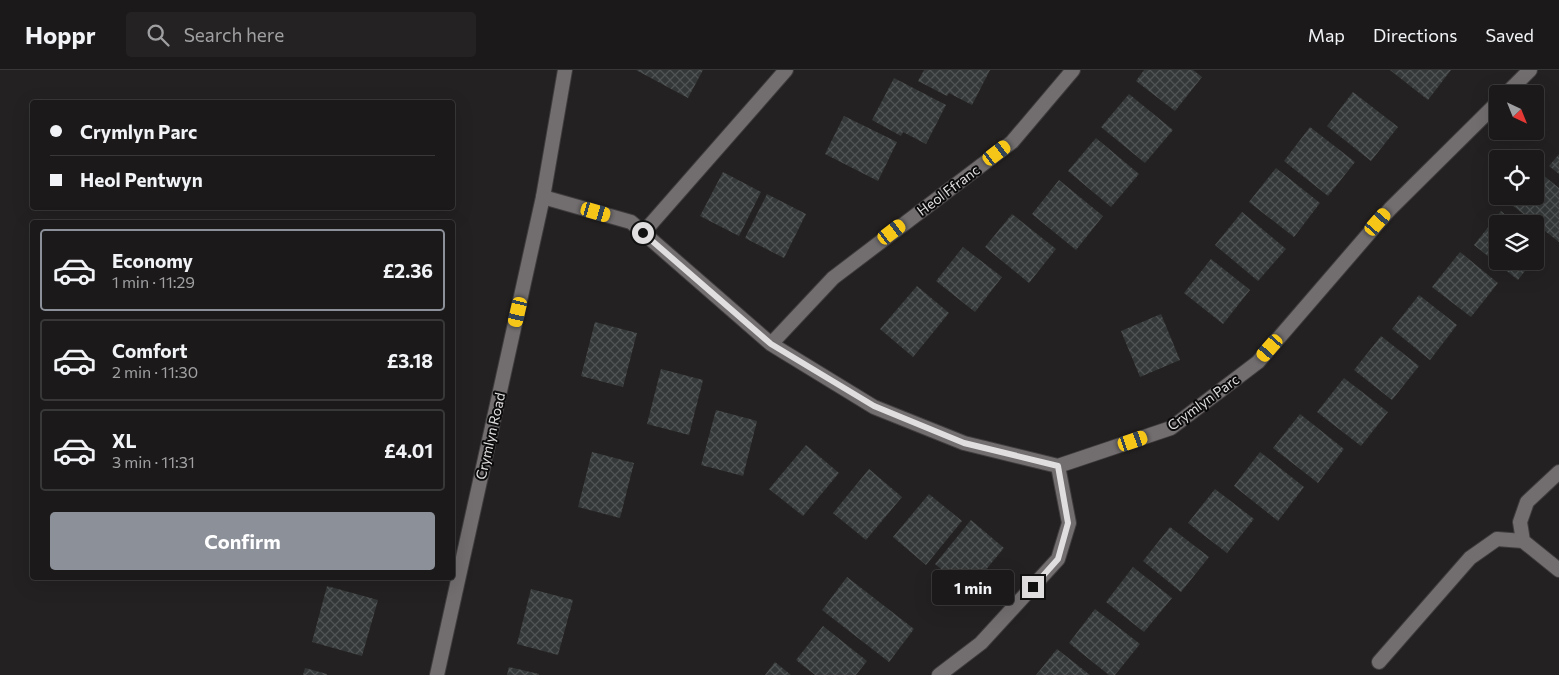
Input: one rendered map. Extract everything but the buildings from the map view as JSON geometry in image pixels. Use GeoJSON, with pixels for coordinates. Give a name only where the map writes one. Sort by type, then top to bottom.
{"type":"FeatureCollection","features":[{"type":"Feature","properties":{"kind":"street","name":"Crymlyn Road"},"geometry":{"type":"LineString","coordinates":[[437,675],[543,197],[565,70]]}},
{"type":"Feature","properties":{"kind":"street"},"geometry":{"type":"LineString","coordinates":[[643,233],[786,70]]}},
{"type":"Feature","properties":{"kind":"street","name":"Heol Ffranc"},"geometry":{"type":"LineString","coordinates":[[771,344],[833,278],[1012,142],[1073,70]]}},
{"type":"Feature","properties":{"kind":"street"},"geometry":{"type":"LineString","coordinates":[[1515,85],[1530,70]]}},
{"type":"Feature","properties":{"kind":"street","name":"Crymlyn Parc"},"geometry":{"type":"LineString","coordinates":[[1058,466],[1171,428],[1258,362],[1390,209],[1489,111]]}},
{"type":"Feature","properties":{"kind":"street"},"geometry":{"type":"LineString","coordinates":[[543,197],[631,222],[771,344],[874,406],[964,443],[1058,466],[1068,523],[1058,559],[981,643],[939,675]]}},
{"type":"Feature","properties":{"kind":"street"},"geometry":{"type":"LineString","coordinates":[[1523,541],[1520,522],[1527,502],[1559,472]]}},
{"type":"Feature","properties":{"kind":"street"},"geometry":{"type":"LineString","coordinates":[[1379,662],[1470,558],[1497,539],[1523,541],[1559,570]]}},
{"type":"Feature","properties":{"kind":"route"},"geometry":{"type":"LineString","coordinates":[[643,233],[771,344],[874,406],[964,443],[1058,466],[1068,523],[1058,559],[1033,587]]}}]}
